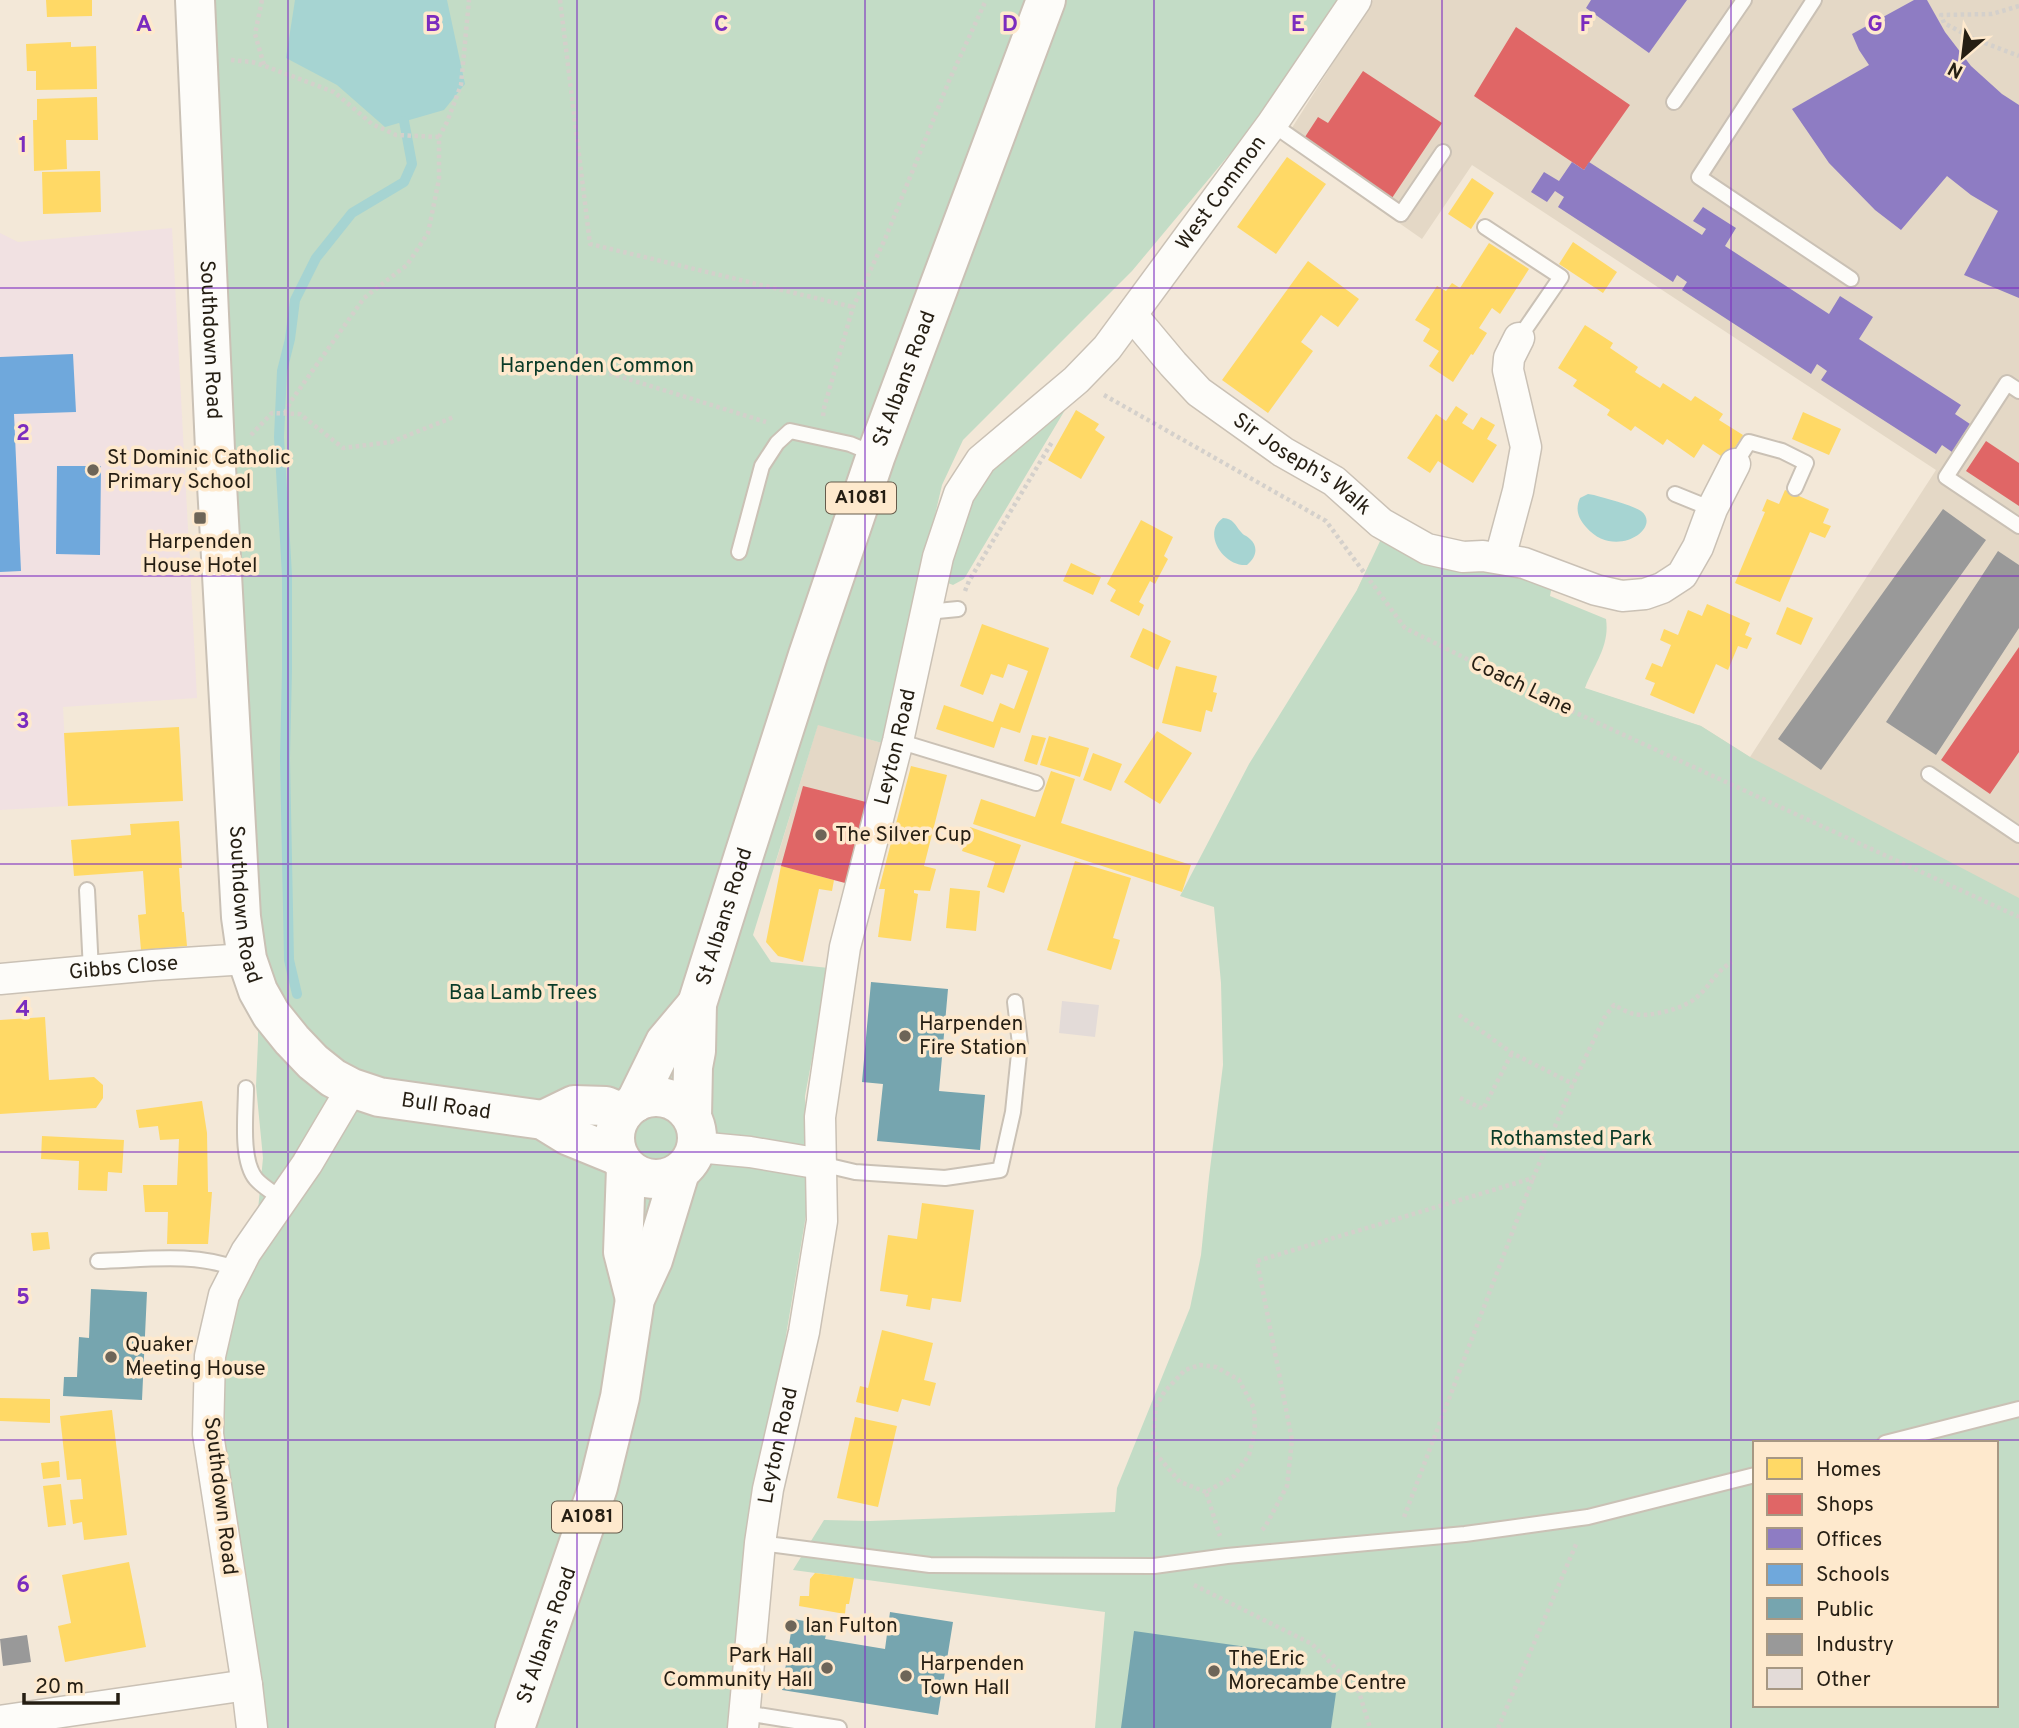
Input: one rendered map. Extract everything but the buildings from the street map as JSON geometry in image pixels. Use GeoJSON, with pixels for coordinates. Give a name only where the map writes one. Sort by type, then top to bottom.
{"type":"FeatureCollection","features":[{"type":"Feature","properties":{"kind":"main road","name":"Southdown Road"},"geometry":{"type":"LineString","coordinates":[[195,0],[219,531],[241,917],[247,959],[258,990],[271,1014],[292,1040],[313,1062],[333,1078],[352,1088]]}},
{"type":"Feature","properties":{"kind":"main road","name":"St Albans Road"},"geometry":{"type":"LineString","coordinates":[[515,1728],[598,1486],[620,1397],[635,1299],[653,1260],[690,1145],[697,1004],[804,668],[876,454],[1046,0]]}},
{"type":"Feature","properties":{"kind":"main road","name":"St Albans Road"},"geometry":{"type":"LineString","coordinates":[[635,1299],[623,1252],[622,1162],[614,1142],[616,1127],[665,1042],[697,1004]]}},
{"type":"Feature","properties":{"kind":"main road","name":"Bull Road"},"geometry":{"type":"LineString","coordinates":[[352,1088],[379,1097],[543,1120],[622,1162]]}},
{"type":"Feature","properties":{"kind":"main road"},"geometry":{"type":"LineString","coordinates":[[543,1120],[574,1105],[629,1108],[651,1097],[666,1097],[681,1105],[690,1145],[668,1178],[651,1179],[639,1175],[622,1162]]}},
{"type":"Feature","properties":{"kind":"street","name":"West Common"},"geometry":{"type":"LineString","coordinates":[[1076,380],[1107,348],[1132,315],[1272,124],[1356,0]]}},
{"type":"Feature","properties":{"kind":"street","name":"Sir Joseph's Walk"},"geometry":{"type":"LineString","coordinates":[[1132,315],[1199,392],[1283,452],[1334,481],[1381,523],[1427,549],[1463,557],[1500,558],[1524,563],[1622,596],[1645,594],[1662,588],[1682,575],[1698,547],[1712,509],[1735,464]]}},
{"type":"Feature","properties":{"kind":"street"},"geometry":{"type":"LineString","coordinates":[[1500,558],[1515,504],[1526,447],[1507,370],[1509,358],[1520,338]]}},
{"type":"Feature","properties":{"kind":"street","name":"Leyton Road"},"geometry":{"type":"LineString","coordinates":[[744,1720],[760,1543],[768,1489],[804,1332],[822,1221],[820,1117],[845,947],[898,741],[937,558],[958,494],[981,460],[1076,380]]}},
{"type":"Feature","properties":{"kind":"street","name":"Gibbs Close"},"geometry":{"type":"LineString","coordinates":[[0,979],[247,959]]}},
{"type":"Feature","properties":{"kind":"street","name":"Southdown Road"},"geometry":{"type":"LineString","coordinates":[[252,1728],[208,1434],[210,1356],[224,1294],[246,1252],[307,1164],[352,1088]]}},
{"type":"Feature","properties":{"kind":"street"},"geometry":{"type":"LineString","coordinates":[[690,1145],[821,1164]]}},
{"type":"Feature","properties":{"kind":"street"},"geometry":{"type":"LineString","coordinates":[[0,1721],[247,1685]]}},
{"type":"Feature","properties":{"kind":"lane"},"geometry":{"type":"LineString","coordinates":[[1674,102],[1744,0]]}},
{"type":"Feature","properties":{"kind":"lane"},"geometry":{"type":"LineString","coordinates":[[1814,0],[1699,177],[1851,279]]}},
{"type":"Feature","properties":{"kind":"lane"},"geometry":{"type":"LineString","coordinates":[[1272,124],[1401,214],[1443,152]]}},
{"type":"Feature","properties":{"kind":"lane"},"geometry":{"type":"LineString","coordinates":[[1485,227],[1561,277],[1520,338]]}},
{"type":"Feature","properties":{"kind":"lane"},"geometry":{"type":"LineString","coordinates":[[2019,391],[2007,383],[1946,477],[2019,526]]}},
{"type":"Feature","properties":{"kind":"lane"},"geometry":{"type":"LineString","coordinates":[[739,551],[762,466],[777,443],[790,431],[850,444],[876,454]]}},
{"type":"Feature","properties":{"kind":"lane"},"geometry":{"type":"LineString","coordinates":[[1735,464],[1749,442],[1783,451],[1807,463],[1795,488]]}},
{"type":"Feature","properties":{"kind":"lane"},"geometry":{"type":"LineString","coordinates":[[1675,494],[1712,509]]}},
{"type":"Feature","properties":{"kind":"lane"},"geometry":{"type":"LineString","coordinates":[[926,612],[958,609]]}},
{"type":"Feature","properties":{"kind":"lane"},"geometry":{"type":"LineString","coordinates":[[898,741],[1036,783]]}},
{"type":"Feature","properties":{"kind":"lane"},"geometry":{"type":"LineString","coordinates":[[1929,774],[2019,835]]}},
{"type":"Feature","properties":{"kind":"lane"},"geometry":{"type":"LineString","coordinates":[[87,890],[91,971]]}},
{"type":"Feature","properties":{"kind":"lane"},"geometry":{"type":"LineString","coordinates":[[821,1164],[855,1172],[945,1178],[1000,1170],[1013,1112],[1020,1044],[1015,1002]]}},
{"type":"Feature","properties":{"kind":"lane"},"geometry":{"type":"LineString","coordinates":[[246,1088],[246,1150],[249,1169],[257,1180],[282,1199]]}},
{"type":"Feature","properties":{"kind":"lane"},"geometry":{"type":"LineString","coordinates":[[98,1261],[195,1259],[219,1262],[237,1269]]}},
{"type":"Feature","properties":{"kind":"lane"},"geometry":{"type":"LineString","coordinates":[[1893,1441],[2019,1409]]}},
{"type":"Feature","properties":{"kind":"lane"},"geometry":{"type":"LineString","coordinates":[[760,1543],[930,1564],[1154,1566],[1227,1556],[1465,1534],[1588,1517],[1753,1476]]}},
{"type":"Feature","properties":{"kind":"lane"},"geometry":{"type":"LineString","coordinates":[[744,1720],[839,1728]]}},
{"type":"Feature","properties":{"kind":"path"},"geometry":{"type":"LineString","coordinates":[[262,0],[255,34],[265,66]]}},
{"type":"Feature","properties":{"kind":"path"},"geometry":{"type":"LineString","coordinates":[[285,413],[364,298],[407,265],[428,233],[439,179],[439,137],[461,85],[469,0]]}},
{"type":"Feature","properties":{"kind":"path"},"geometry":{"type":"LineString","coordinates":[[559,0],[590,244],[853,307]]}},
{"type":"Feature","properties":{"kind":"path"},"geometry":{"type":"LineString","coordinates":[[822,438],[824,408],[853,307],[885,239],[949,81],[986,0]]}},
{"type":"Feature","properties":{"kind":"path"},"geometry":{"type":"LineString","coordinates":[[2019,6],[1992,14],[1941,15],[1944,23],[2019,56]]}},
{"type":"Feature","properties":{"kind":"path"},"geometry":{"type":"LineString","coordinates":[[198,58],[252,62],[265,66],[334,92],[372,124],[396,135],[439,137]]}},
{"type":"Feature","properties":{"kind":"path"},"geometry":{"type":"LineString","coordinates":[[596,369],[790,431]]}},
{"type":"Feature","properties":{"kind":"path","name":"Coach Lane"},"geometry":{"type":"LineString","coordinates":[[1076,380],[1326,521],[1405,628],[1573,712],[2019,917]]}},
{"type":"Feature","properties":{"kind":"path"},"geometry":{"type":"LineString","coordinates":[[272,413],[300,414],[343,448],[391,443],[454,417]]}},
{"type":"Feature","properties":{"kind":"path"},"geometry":{"type":"LineString","coordinates":[[958,609],[969,581],[1058,433]]}},
{"type":"Feature","properties":{"kind":"path"},"geometry":{"type":"LineString","coordinates":[[1395,1540],[1533,1178],[1604,1018],[1614,1005],[1636,1015],[1671,1011],[1681,1007],[1696,999],[1721,968],[1732,962]]}},
{"type":"Feature","properties":{"kind":"path"},"geometry":{"type":"LineString","coordinates":[[1459,1015],[1511,1053],[1573,1084]]}},
{"type":"Feature","properties":{"kind":"path"},"geometry":{"type":"LineString","coordinates":[[1460,1098],[1483,1109],[1511,1053]]}},
{"type":"Feature","properties":{"kind":"path"},"geometry":{"type":"LineString","coordinates":[[1206,1492],[1227,1556],[1265,1527],[1287,1486],[1292,1440],[1257,1261],[1533,1178]]}},
{"type":"Feature","properties":{"kind":"path"},"geometry":{"type":"LineString","coordinates":[[1200,1365],[1216,1367],[1239,1380],[1254,1408],[1255,1430],[1249,1455],[1234,1476],[1206,1492],[1180,1482],[1156,1454],[1153,1436],[1156,1406],[1165,1391],[1185,1370],[1200,1365]]}},
{"type":"Feature","properties":{"kind":"path"},"geometry":{"type":"LineString","coordinates":[[1498,1728],[1588,1517]]}},
{"type":"Feature","properties":{"kind":"path"},"geometry":{"type":"LineString","coordinates":[[1154,1566],[1312,1644],[1359,1692],[1370,1728]]}},
{"type":"Feature","properties":{"kind":"shaded area"},"geometry":{"type":"Polygon","coordinates":[[[1373,0],[2019,0],[2019,950],[1357,590],[1370,562],[1568,683],[1701,726],[1750,757],[1936,470],[1472,165],[1422,239],[1283,142],[1373,0]]]}},
{"type":"Feature","properties":{"kind":"shaded area","name":"St Dominic Catholic Primary School"},"geometry":{"type":"Polygon","coordinates":[[[172,228],[197,698],[63,707],[68,806],[0,810],[0,233],[18,242],[172,228]]]}},
{"type":"Feature","properties":{"kind":"shaded area"},"geometry":{"type":"Polygon","coordinates":[[[818,724],[882,743],[849,884],[775,865],[818,724]]]}},
{"type":"Feature","properties":{"kind":"green space","name":"Harpenden Common"},"geometry":{"type":"Polygon","coordinates":[[[214,0],[1348,0],[1314,53],[1132,271],[963,440],[942,485],[882,743],[818,725],[753,935],[771,962],[829,968],[805,1096],[807,1209],[777,1390],[749,1514],[728,1728],[264,1728],[219,1427],[220,1361],[232,1317],[247,1279],[263,1158],[256,1086],[258,944],[214,0]]]}},
{"type":"Feature","properties":{"kind":"green space"},"geometry":{"type":"Polygon","coordinates":[[[1065,410],[964,579],[953,585],[948,583],[944,577],[950,547],[985,474],[1054,414],[1065,410]]]}},
{"type":"Feature","properties":{"kind":"green space","name":"Rothamsted Park"},"geometry":{"type":"Polygon","coordinates":[[[1381,539],[1408,555],[1462,570],[1520,576],[1552,586],[1550,596],[1606,619],[1606,638],[1585,688],[1701,726],[1750,757],[2019,898],[2019,1728],[1095,1728],[1105,1612],[793,1570],[824,1520],[870,1521],[1115,1512],[1117,1488],[1190,1308],[1201,1255],[1223,1065],[1221,983],[1214,907],[1180,896],[1249,764],[1357,590],[1381,539]]]}},
{"type":"Feature","properties":{"kind":"water"},"geometry":{"type":"Polygon","coordinates":[[[295,0],[447,0],[465,84],[444,110],[385,127],[337,85],[286,58],[295,0]]]}},
{"type":"Feature","properties":{"kind":"water"},"geometry":{"type":"Polygon","coordinates":[[[1588,494],[1636,508],[1646,518],[1646,525],[1633,538],[1622,541],[1598,537],[1586,527],[1578,513],[1580,498],[1588,494]]]}},
{"type":"Feature","properties":{"kind":"water"},"geometry":{"type":"Polygon","coordinates":[[[1223,518],[1232,521],[1255,545],[1253,559],[1247,565],[1230,561],[1218,548],[1214,532],[1223,518]]]}},
{"type":"Feature","properties":{"kind":"waterway"},"geometry":{"type":"LineString","coordinates":[[297,994],[289,960],[285,758],[287,575],[279,437],[282,371],[290,339],[295,300],[316,258],[352,213],[404,182],[412,164],[404,121]]}},
{"type":"Feature","properties":{"kind":"place","name":"St Dominic Catholic Primary School"},"geometry":{"type":"Point","coordinates":[93,470]}},
{"type":"Feature","properties":{"kind":"place","name":"Harpenden House Hotel"},"geometry":{"type":"Point","coordinates":[200,518]}},
{"type":"Feature","properties":{"kind":"place","name":"The Silver Cup"},"geometry":{"type":"Point","coordinates":[821,835]}},
{"type":"Feature","properties":{"kind":"place","name":"Harpenden Fire Station"},"geometry":{"type":"Point","coordinates":[905,1036]}},
{"type":"Feature","properties":{"kind":"place","name":"Quaker Meeting House"},"geometry":{"type":"Point","coordinates":[111,1357]}},
{"type":"Feature","properties":{"kind":"place","name":"Ian Fulton"},"geometry":{"type":"Point","coordinates":[791,1626]}},
{"type":"Feature","properties":{"kind":"place","name":"Park Hall Community Hall"},"geometry":{"type":"Point","coordinates":[827,1668]}},
{"type":"Feature","properties":{"kind":"place","name":"The Eric Morecambe Centre"},"geometry":{"type":"Point","coordinates":[1214,1671]}},
{"type":"Feature","properties":{"kind":"place","name":"Harpenden Town Hall"},"geometry":{"type":"Point","coordinates":[906,1676]}},
{"type":"Feature","properties":{"kind":"park label","name":"Baa Lamb Trees"},"geometry":{"type":"Point","coordinates":[523,993]}}]}
